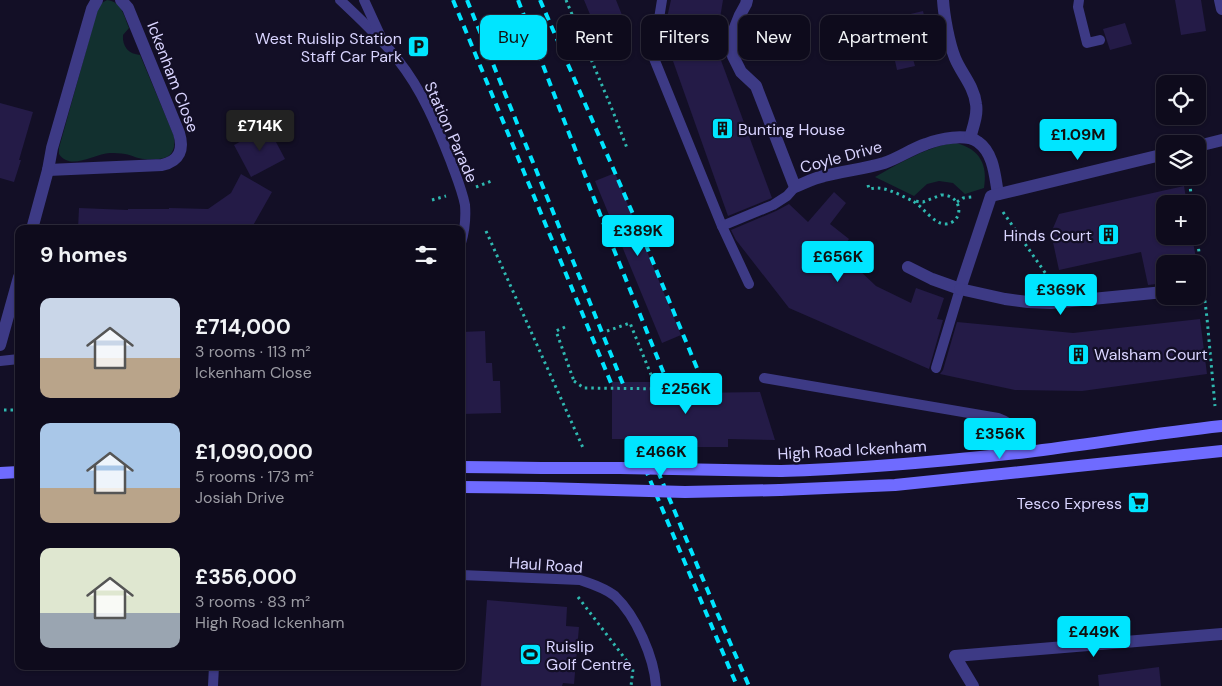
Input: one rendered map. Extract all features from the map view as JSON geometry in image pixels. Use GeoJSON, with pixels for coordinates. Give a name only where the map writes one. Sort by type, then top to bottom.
{"type":"FeatureCollection","features":[{"type":"Feature","properties":{"kind":"main road","name":"High Road Ickenham"},"geometry":{"type":"LineString","coordinates":[[465,467],[781,471],[894,466],[1028,452],[1158,433],[1222,426]]}},
{"type":"Feature","properties":{"kind":"main road"},"geometry":{"type":"LineString","coordinates":[[465,487],[685,492],[896,485],[1222,451]]}},
{"type":"Feature","properties":{"kind":"main road"},"geometry":{"type":"LineString","coordinates":[[0,473],[15,472]]}},
{"type":"Feature","properties":{"kind":"street"},"geometry":{"type":"LineString","coordinates":[[33,225],[52,148],[92,9],[97,0]]}},
{"type":"Feature","properties":{"kind":"street","name":"Ickenham Close"},"geometry":{"type":"LineString","coordinates":[[48,170],[169,164],[181,149],[182,141],[179,133],[128,8],[121,0]]}},
{"type":"Feature","properties":{"kind":"street"},"geometry":{"type":"LineString","coordinates":[[731,47],[734,30],[747,0]]}},
{"type":"Feature","properties":{"kind":"street"},"geometry":{"type":"LineString","coordinates":[[943,0],[954,57],[971,88],[976,104],[970,138],[978,141],[988,154],[991,161],[995,195],[960,289]]}},
{"type":"Feature","properties":{"kind":"street"},"geometry":{"type":"LineString","coordinates":[[1220,0],[1222,9]]}},
{"type":"Feature","properties":{"kind":"street","name":"Coyle Drive"},"geometry":{"type":"LineString","coordinates":[[731,47],[741,72],[756,86],[795,187],[822,176],[882,164],[928,143],[954,138],[970,138]]}},
{"type":"Feature","properties":{"kind":"street"},"geometry":{"type":"LineString","coordinates":[[1206,144],[1222,140]]}},
{"type":"Feature","properties":{"kind":"street"},"geometry":{"type":"LineString","coordinates":[[995,195],[1156,156]]}},
{"type":"Feature","properties":{"kind":"street"},"geometry":{"type":"LineString","coordinates":[[908,267],[932,279],[960,289],[1028,302],[1066,302],[1156,293]]}},
{"type":"Feature","properties":{"kind":"street"},"geometry":{"type":"LineString","coordinates":[[0,345],[15,291]]}},
{"type":"Feature","properties":{"kind":"street"},"geometry":{"type":"LineString","coordinates":[[973,686],[955,656],[1222,634]]}},
{"type":"Feature","properties":{"kind":"lane"},"geometry":{"type":"LineString","coordinates":[[340,0],[383,42]]}},
{"type":"Feature","properties":{"kind":"lane"},"geometry":{"type":"LineString","coordinates":[[364,0],[383,42]]}},
{"type":"Feature","properties":{"kind":"lane"},"geometry":{"type":"LineString","coordinates":[[660,15],[662,0]]}},
{"type":"Feature","properties":{"kind":"lane"},"geometry":{"type":"LineString","coordinates":[[1079,0],[1078,7],[1087,43],[1100,40]]}},
{"type":"Feature","properties":{"kind":"lane","name":"Station Parade"},"geometry":{"type":"LineString","coordinates":[[383,42],[414,82],[426,103],[462,192],[465,206],[465,225]]}},
{"type":"Feature","properties":{"kind":"lane"},"geometry":{"type":"LineString","coordinates":[[655,60],[722,226],[749,284]]}},
{"type":"Feature","properties":{"kind":"lane"},"geometry":{"type":"LineString","coordinates":[[722,226],[773,205],[787,196],[795,187]]}},
{"type":"Feature","properties":{"kind":"lane"},"geometry":{"type":"LineString","coordinates":[[936,368],[960,289]]}},
{"type":"Feature","properties":{"kind":"lane"},"geometry":{"type":"LineString","coordinates":[[0,361],[15,359]]}},
{"type":"Feature","properties":{"kind":"lane"},"geometry":{"type":"LineString","coordinates":[[764,378],[998,418],[1013,426],[1028,452]]}},
{"type":"Feature","properties":{"kind":"lane","name":"Haul Road"},"geometry":{"type":"LineString","coordinates":[[465,575],[580,580],[599,586],[614,596],[628,612],[639,630],[648,653],[656,686]]}},
{"type":"Feature","properties":{"kind":"lane"},"geometry":{"type":"LineString","coordinates":[[213,686],[214,670]]}},
{"type":"Feature","properties":{"kind":"path"},"geometry":{"type":"LineString","coordinates":[[566,0],[627,148]]}},
{"type":"Feature","properties":{"kind":"path"},"geometry":{"type":"LineString","coordinates":[[482,186],[494,180]]}},
{"type":"Feature","properties":{"kind":"path"},"geometry":{"type":"LineString","coordinates":[[869,189],[883,188],[914,201],[935,221],[940,223],[950,223],[959,212],[957,202],[945,195],[940,195],[923,202],[914,201]]}},
{"type":"Feature","properties":{"kind":"path"},"geometry":{"type":"LineString","coordinates":[[995,195],[1066,302]]}},
{"type":"Feature","properties":{"kind":"path"},"geometry":{"type":"LineString","coordinates":[[957,202],[966,198]]}},
{"type":"Feature","properties":{"kind":"path"},"geometry":{"type":"LineString","coordinates":[[486,231],[585,453]]}},
{"type":"Feature","properties":{"kind":"path"},"geometry":{"type":"LineString","coordinates":[[1198,245],[1207,318],[1214,406]]}},
{"type":"Feature","properties":{"kind":"path"},"geometry":{"type":"LineString","coordinates":[[607,331],[632,322],[654,382],[661,389]]}},
{"type":"Feature","properties":{"kind":"path"},"geometry":{"type":"LineString","coordinates":[[565,327],[556,331],[574,382],[584,388],[674,389]]}},
{"type":"Feature","properties":{"kind":"path"},"geometry":{"type":"LineString","coordinates":[[4,410],[15,410]]}},
{"type":"Feature","properties":{"kind":"path"},"geometry":{"type":"LineString","coordinates":[[689,447],[689,452]]}},
{"type":"Feature","properties":{"kind":"path"},"geometry":{"type":"LineString","coordinates":[[575,594],[633,669],[632,686]]}},
{"type":"Feature","properties":{"kind":"green space"},"geometry":{"type":"Polygon","coordinates":[[[107,0],[116,4],[124,14],[129,28],[123,35],[125,46],[133,53],[140,55],[174,136],[173,150],[165,158],[147,159],[110,153],[83,160],[69,161],[59,154],[59,148],[97,11],[100,4],[107,0]]]}},
{"type":"Feature","properties":{"kind":"green space"},"geometry":{"type":"Polygon","coordinates":[[[956,143],[971,149],[980,159],[985,172],[984,188],[965,194],[953,183],[939,181],[927,184],[914,196],[875,177],[925,151],[946,144],[956,143]]]}},
{"type":"Feature","properties":{"kind":"building"},"geometry":{"type":"Polygon","coordinates":[[[584,0],[616,0],[622,15],[590,15],[584,0]]]}},
{"type":"Feature","properties":{"kind":"building"},"geometry":{"type":"Polygon","coordinates":[[[671,0],[723,0],[720,15],[668,15],[671,0]]]}},
{"type":"Feature","properties":{"kind":"building"},"geometry":{"type":"Polygon","coordinates":[[[1175,0],[1201,0],[1206,31],[1181,35],[1175,0]]]}},
{"type":"Feature","properties":{"kind":"building"},"geometry":{"type":"Polygon","coordinates":[[[923,11],[924,15],[907,15],[923,11]]]}},
{"type":"Feature","properties":{"kind":"building"},"geometry":{"type":"Polygon","coordinates":[[[1125,23],[1132,44],[1110,50],[1103,29],[1125,23]]]}},
{"type":"Feature","properties":{"kind":"building","name":"Bunting House"},"geometry":{"type":"Polygon","coordinates":[[[721,60],[772,198],[728,216],[673,61],[721,60]]]}},
{"type":"Feature","properties":{"kind":"building"},"geometry":{"type":"Polygon","coordinates":[[[895,60],[913,60],[915,66],[897,70],[895,60]]]}},
{"type":"Feature","properties":{"kind":"building"},"geometry":{"type":"Polygon","coordinates":[[[0,103],[33,112],[14,182],[0,178],[0,103]]]}},
{"type":"Feature","properties":{"kind":"building"},"geometry":{"type":"Polygon","coordinates":[[[268,127],[285,159],[251,177],[234,145],[268,127]]]}},
{"type":"Feature","properties":{"kind":"building"},"geometry":{"type":"Polygon","coordinates":[[[615,173],[681,335],[662,343],[595,181],[615,173]]]}},
{"type":"Feature","properties":{"kind":"building"},"geometry":{"type":"Polygon","coordinates":[[[241,174],[272,192],[253,225],[78,225],[79,208],[128,210],[208,209],[231,193],[241,174]]]}},
{"type":"Feature","properties":{"kind":"building","name":"Hinds Court"},"geometry":{"type":"Polygon","coordinates":[[[1184,186],[1186,195],[1156,195],[1156,245],[1194,245],[1195,255],[1156,255],[1156,284],[1148,285],[1141,252],[1059,270],[1051,233],[1059,214],[1184,186]]]}},
{"type":"Feature","properties":{"kind":"building"},"geometry":{"type":"Polygon","coordinates":[[[834,192],[846,203],[830,224],[849,239],[840,252],[876,286],[911,303],[916,288],[944,298],[937,319],[943,320],[929,369],[789,308],[736,240],[731,230],[789,204],[808,222],[834,192]]]}},
{"type":"Feature","properties":{"kind":"building","name":"Walsham Court"},"geometry":{"type":"Polygon","coordinates":[[[1200,319],[1207,374],[1082,391],[1015,390],[940,374],[943,370],[957,322],[1073,333],[1200,319]]]}},
{"type":"Feature","properties":{"kind":"building"},"geometry":{"type":"Polygon","coordinates":[[[485,331],[486,363],[492,363],[493,381],[500,381],[501,413],[465,414],[465,332],[485,331]]]}},
{"type":"Feature","properties":{"kind":"building"},"geometry":{"type":"Polygon","coordinates":[[[612,382],[696,382],[695,393],[760,392],[775,440],[728,439],[728,447],[649,447],[649,439],[612,439],[612,382]]]}},
{"type":"Feature","properties":{"kind":"building","name":"Ruislip Golf Centre"},"geometry":{"type":"Polygon","coordinates":[[[487,600],[567,607],[566,626],[579,627],[574,684],[563,683],[562,686],[481,686],[487,600]]]}},
{"type":"Feature","properties":{"kind":"building"},"geometry":{"type":"Polygon","coordinates":[[[1159,667],[1161,686],[1099,686],[1098,675],[1159,667]]]}},
{"type":"Feature","properties":{"kind":"railway"},"geometry":{"type":"LineString","coordinates":[[453,0],[611,383]]}},
{"type":"Feature","properties":{"kind":"railway"},"geometry":{"type":"LineString","coordinates":[[467,0],[623,384]]}},
{"type":"Feature","properties":{"kind":"railway"},"geometry":{"type":"LineString","coordinates":[[518,0],[608,235],[664,374]]}},
{"type":"Feature","properties":{"kind":"railway"},"geometry":{"type":"LineString","coordinates":[[540,0],[636,221],[704,385]]}},
{"type":"Feature","properties":{"kind":"railway"},"geometry":{"type":"LineString","coordinates":[[634,442],[737,686]]}},
{"type":"Feature","properties":{"kind":"railway"},"geometry":{"type":"LineString","coordinates":[[647,445],[749,686]]}},
{"type":"Feature","properties":{"kind":"place","name":"West Ruislip Station Staff Car Park"},"geometry":{"type":"Point","coordinates":[418,47]}},
{"type":"Feature","properties":{"kind":"place","name":"Bunting House"},"geometry":{"type":"Point","coordinates":[722,129]}},
{"type":"Feature","properties":{"kind":"place","name":"Hinds Court"},"geometry":{"type":"Point","coordinates":[1108,235]}},
{"type":"Feature","properties":{"kind":"place","name":"Walsham Court"},"geometry":{"type":"Point","coordinates":[1078,354]}},
{"type":"Feature","properties":{"kind":"place","name":"Tesco Express"},"geometry":{"type":"Point","coordinates":[1138,503]}},
{"type":"Feature","properties":{"kind":"place","name":"Ruislip Golf Centre"},"geometry":{"type":"Point","coordinates":[530,655]}}]}
